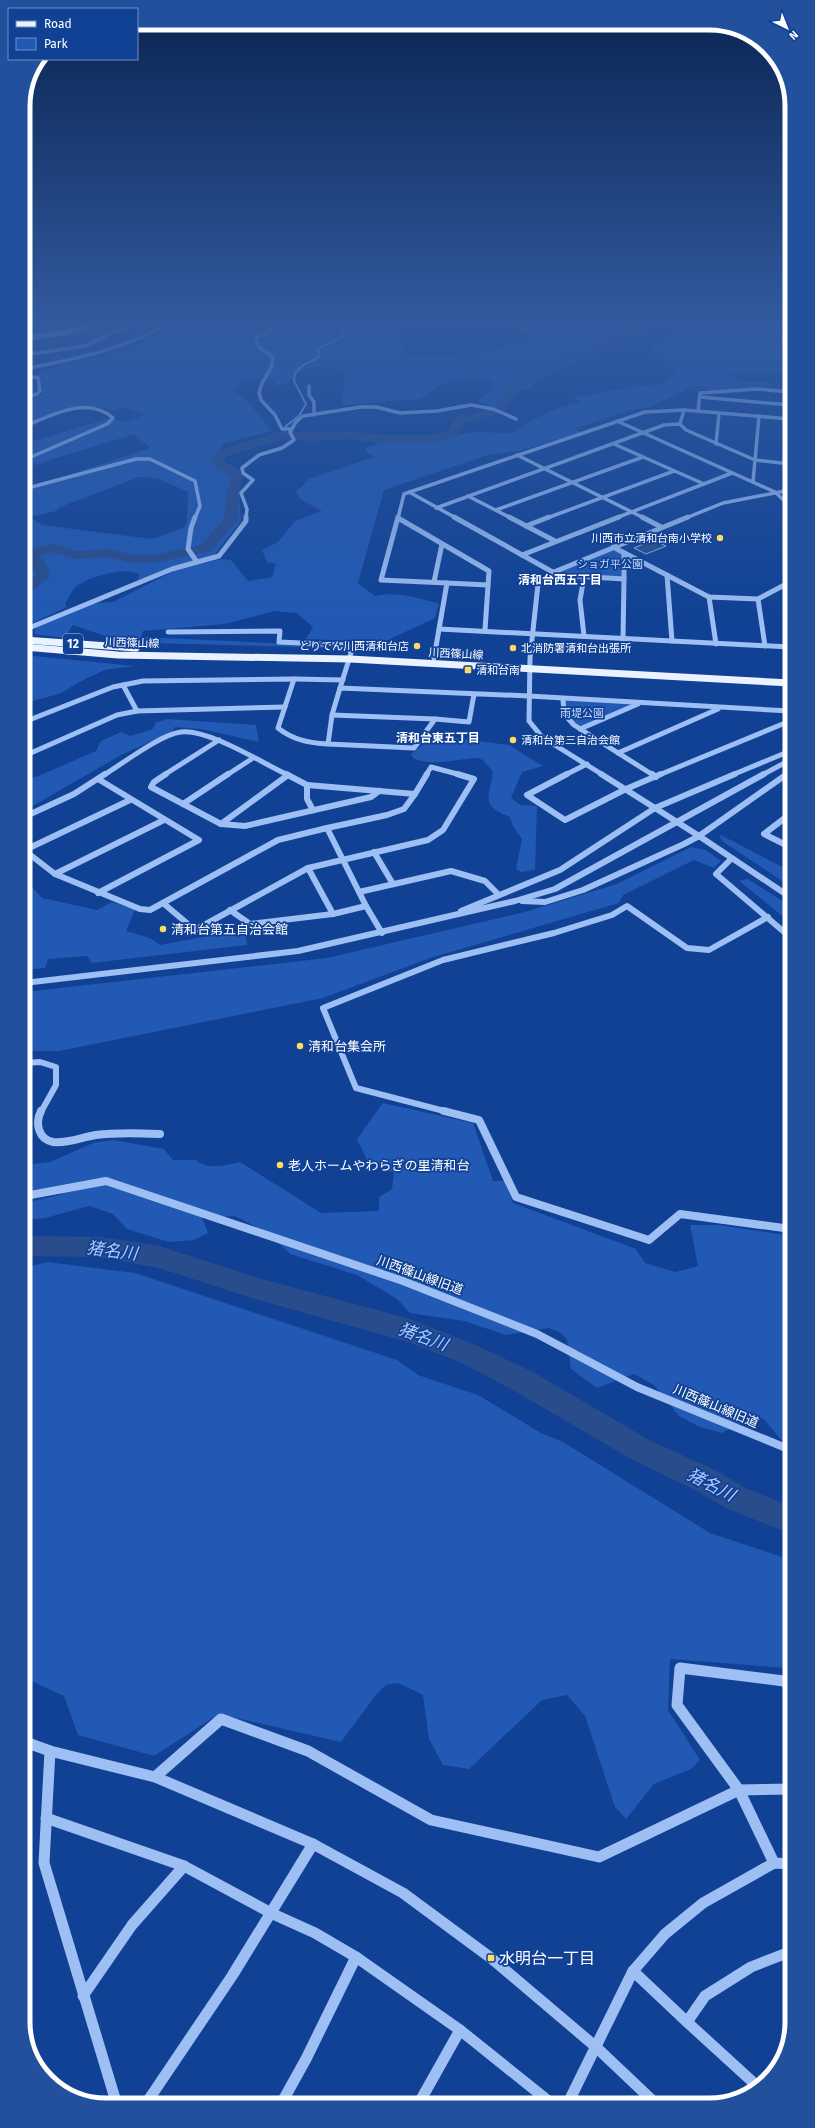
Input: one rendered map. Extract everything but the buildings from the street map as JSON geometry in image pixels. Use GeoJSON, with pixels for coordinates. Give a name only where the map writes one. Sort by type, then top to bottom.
{"type":"FeatureCollection","features":[{"type":"Feature","properties":{"kind":"main road","name":"川西篠山線"},"geometry":{"type":"LineString","coordinates":[[30,640],[123,648],[434,658],[529,666],[785,676]]}},
{"type":"Feature","properties":{"kind":"main road","name":"川西篠山線"},"geometry":{"type":"LineString","coordinates":[[30,648],[118,655],[351,656],[785,683]]}},
{"type":"Feature","properties":{"kind":"street"},"geometry":{"type":"LineString","coordinates":[[30,424],[41,420]]}},
{"type":"Feature","properties":{"kind":"street"},"geometry":{"type":"LineString","coordinates":[[30,457],[107,424],[111,420]]}},
{"type":"Feature","properties":{"kind":"street"},"geometry":{"type":"LineString","coordinates":[[278,420],[282,429],[291,429]]}},
{"type":"Feature","properties":{"kind":"street"},"geometry":{"type":"LineString","coordinates":[[30,628],[172,569],[196,561],[219,556],[246,521],[247,509],[241,493],[253,480],[243,473],[242,468],[259,455],[282,448],[294,440],[290,432],[298,420]]}},
{"type":"Feature","properties":{"kind":"street"},"geometry":{"type":"LineString","coordinates":[[488,585],[381,580],[404,494],[622,420]]}},
{"type":"Feature","properties":{"kind":"street"},"geometry":{"type":"LineString","coordinates":[[716,444],[719,420]]}},
{"type":"Feature","properties":{"kind":"street"},"geometry":{"type":"LineString","coordinates":[[753,482],[759,420]]}},
{"type":"Feature","properties":{"kind":"street"},"geometry":{"type":"LineString","coordinates":[[617,422],[775,492],[783,499]]}},
{"type":"Feature","properties":{"kind":"street"},"geometry":{"type":"LineString","coordinates":[[436,508],[664,425],[680,424],[686,430],[755,460],[785,463]]}},
{"type":"Feature","properties":{"kind":"street"},"geometry":{"type":"LineString","coordinates":[[614,444],[704,484]]}},
{"type":"Feature","properties":{"kind":"street"},"geometry":{"type":"LineString","coordinates":[[517,455],[661,527]]}},
{"type":"Feature","properties":{"kind":"street"},"geometry":{"type":"LineString","coordinates":[[496,510],[643,457]]}},
{"type":"Feature","properties":{"kind":"street"},"geometry":{"type":"LineString","coordinates":[[30,487],[136,459],[150,459],[194,481],[200,506],[191,528],[188,549],[196,561]]}},
{"type":"Feature","properties":{"kind":"street"},"geometry":{"type":"LineString","coordinates":[[526,526],[674,471]]}},
{"type":"Feature","properties":{"kind":"street"},"geometry":{"type":"LineString","coordinates":[[522,555],[732,473]]}},
{"type":"Feature","properties":{"kind":"street"},"geometry":{"type":"LineString","coordinates":[[785,491],[723,503],[661,527],[554,572],[538,584],[529,666],[528,696],[529,721],[542,737],[699,836],[785,894]]}},
{"type":"Feature","properties":{"kind":"street"},"geometry":{"type":"LineString","coordinates":[[409,492],[558,575],[624,579]]}},
{"type":"Feature","properties":{"kind":"street"},"geometry":{"type":"LineString","coordinates":[[468,496],[555,541]]}},
{"type":"Feature","properties":{"kind":"street"},"geometry":{"type":"LineString","coordinates":[[398,518],[489,571],[485,630]]}},
{"type":"Feature","properties":{"kind":"street"},"geometry":{"type":"LineString","coordinates":[[434,582],[442,544]]}},
{"type":"Feature","properties":{"kind":"street"},"geometry":{"type":"LineString","coordinates":[[613,547],[709,597],[758,598],[785,584]]}},
{"type":"Feature","properties":{"kind":"street"},"geometry":{"type":"LineString","coordinates":[[623,639],[624,553]]}},
{"type":"Feature","properties":{"kind":"street"},"geometry":{"type":"LineString","coordinates":[[667,575],[672,641]]}},
{"type":"Feature","properties":{"kind":"street"},"geometry":{"type":"LineString","coordinates":[[584,577],[580,600],[584,636]]}},
{"type":"Feature","properties":{"kind":"street"},"geometry":{"type":"LineString","coordinates":[[434,658],[447,583]]}},
{"type":"Feature","properties":{"kind":"street"},"geometry":{"type":"LineString","coordinates":[[709,597],[716,644]]}},
{"type":"Feature","properties":{"kind":"street"},"geometry":{"type":"LineString","coordinates":[[758,598],[765,646]]}},
{"type":"Feature","properties":{"kind":"street"},"geometry":{"type":"LineString","coordinates":[[439,629],[485,630],[623,639],[785,647]]}},
{"type":"Feature","properties":{"kind":"street"},"geometry":{"type":"LineString","coordinates":[[168,632],[280,632],[279,642],[347,645],[351,656],[332,715],[328,744]]}},
{"type":"Feature","properties":{"kind":"street"},"geometry":{"type":"LineString","coordinates":[[30,720],[113,687],[142,681],[294,679],[343,680]]}},
{"type":"Feature","properties":{"kind":"street"},"geometry":{"type":"LineString","coordinates":[[294,679],[278,728],[285,734],[307,743],[414,748],[435,720]]}},
{"type":"Feature","properties":{"kind":"street"},"geometry":{"type":"LineString","coordinates":[[123,685],[137,711]]}},
{"type":"Feature","properties":{"kind":"street"},"geometry":{"type":"LineString","coordinates":[[340,688],[528,696],[785,711]]}},
{"type":"Feature","properties":{"kind":"street"},"geometry":{"type":"LineString","coordinates":[[332,715],[469,722],[474,694]]}},
{"type":"Feature","properties":{"kind":"street"},"geometry":{"type":"LineString","coordinates":[[563,699],[564,714],[580,729],[656,777]]}},
{"type":"Feature","properties":{"kind":"street"},"geometry":{"type":"LineString","coordinates":[[580,729],[640,703]]}},
{"type":"Feature","properties":{"kind":"street"},"geometry":{"type":"LineString","coordinates":[[30,753],[117,715],[137,711],[285,708]]}},
{"type":"Feature","properties":{"kind":"street"},"geometry":{"type":"LineString","coordinates":[[618,753],[720,708]]}},
{"type":"Feature","properties":{"kind":"street"},"geometry":{"type":"LineString","coordinates":[[587,764],[527,796],[565,820],[626,789],[785,723]]}},
{"type":"Feature","properties":{"kind":"street"},"geometry":{"type":"LineString","coordinates":[[30,814],[74,794],[162,739],[181,732],[207,734],[307,785],[415,794]]}},
{"type":"Feature","properties":{"kind":"street"},"geometry":{"type":"LineString","coordinates":[[218,740],[154,782],[151,787],[221,824],[246,826],[371,797],[379,791]]}},
{"type":"Feature","properties":{"kind":"street"},"geometry":{"type":"LineString","coordinates":[[442,919],[560,870],[655,808],[785,752]]}},
{"type":"Feature","properties":{"kind":"street"},"geometry":{"type":"LineString","coordinates":[[183,804],[253,758]]}},
{"type":"Feature","properties":{"kind":"street"},"geometry":{"type":"LineString","coordinates":[[30,982],[298,950],[382,933],[515,901],[555,889],[785,763]]}},
{"type":"Feature","properties":{"kind":"street"},"geometry":{"type":"LineString","coordinates":[[30,854],[56,874],[98,893],[140,909],[150,910],[278,840],[404,809],[431,767],[474,779],[444,830],[428,840],[308,868],[195,930],[163,903]]}},
{"type":"Feature","properties":{"kind":"street"},"geometry":{"type":"LineString","coordinates":[[221,824],[288,775]]}},
{"type":"Feature","properties":{"kind":"street"},"geometry":{"type":"LineString","coordinates":[[515,901],[545,902],[584,890],[699,836],[785,776]]}},
{"type":"Feature","properties":{"kind":"street"},"geometry":{"type":"LineString","coordinates":[[98,779],[130,800],[199,840],[98,893]]}},
{"type":"Feature","properties":{"kind":"street"},"geometry":{"type":"LineString","coordinates":[[307,785],[307,798],[313,810]]}},
{"type":"Feature","properties":{"kind":"street"},"geometry":{"type":"LineString","coordinates":[[30,848],[130,800]]}},
{"type":"Feature","properties":{"kind":"street"},"geometry":{"type":"LineString","coordinates":[[785,818],[764,834],[785,844]]}},
{"type":"Feature","properties":{"kind":"street"},"geometry":{"type":"LineString","coordinates":[[56,874],[164,820]]}},
{"type":"Feature","properties":{"kind":"street"},"geometry":{"type":"LineString","coordinates":[[327,828],[366,906],[382,933]]}},
{"type":"Feature","properties":{"kind":"street"},"geometry":{"type":"LineString","coordinates":[[374,852],[393,884]]}},
{"type":"Feature","properties":{"kind":"street"},"geometry":{"type":"LineString","coordinates":[[732,859],[716,874],[785,932]]}},
{"type":"Feature","properties":{"kind":"street"},"geometry":{"type":"LineString","coordinates":[[308,868],[333,914]]}},
{"type":"Feature","properties":{"kind":"street"},"geometry":{"type":"LineString","coordinates":[[359,892],[451,871],[485,881],[499,895]]}},
{"type":"Feature","properties":{"kind":"street"},"geometry":{"type":"LineString","coordinates":[[230,910],[250,924],[333,914],[366,906]]}},
{"type":"Feature","properties":{"kind":"street"},"geometry":{"type":"LineString","coordinates":[[768,917],[709,950],[688,948],[627,906],[612,915],[554,934],[443,960],[323,1008],[356,1088],[479,1120],[516,1197],[648,1240],[680,1214],[785,1228]]}},
{"type":"Feature","properties":{"kind":"street"},"geometry":{"type":"LineString","coordinates":[[30,1061],[50,1063],[56,1067],[59,1076],[57,1086],[39,1116],[37,1124],[39,1132],[46,1140],[54,1142],[94,1135],[125,1132],[160,1134]]}},
{"type":"Feature","properties":{"kind":"street","name":"川西篠山線旧道"},"geometry":{"type":"LineString","coordinates":[[30,1195],[106,1182],[193,1210],[403,1281],[537,1334],[637,1387],[785,1448]]}},
{"type":"Feature","properties":{"kind":"street"},"geometry":{"type":"LineString","coordinates":[[774,1863],[739,1790],[677,1705],[680,1668],[785,1682]]}},
{"type":"Feature","properties":{"kind":"street"},"geometry":{"type":"LineString","coordinates":[[155,1777],[222,1719],[308,1751],[431,1820],[599,1858],[739,1790],[785,1789]]}},
{"type":"Feature","properties":{"kind":"street"},"geometry":{"type":"LineString","coordinates":[[30,1744],[50,1751],[155,1777],[249,1818],[314,1844],[403,1893],[491,1958],[596,2047],[650,2098]]}},
{"type":"Feature","properties":{"kind":"street"},"geometry":{"type":"LineString","coordinates":[[50,1751],[44,1863],[115,2098]]}},
{"type":"Feature","properties":{"kind":"street"},"geometry":{"type":"LineString","coordinates":[[46,1818],[184,1866],[315,1934],[356,1958],[460,2030],[545,2098]]}},
{"type":"Feature","properties":{"kind":"street"},"geometry":{"type":"LineString","coordinates":[[150,2098],[208,2016],[274,1914],[314,1844]]}},
{"type":"Feature","properties":{"kind":"street"},"geometry":{"type":"LineString","coordinates":[[570,2098],[633,1971],[664,1934],[703,1903],[774,1863],[785,1864]]}},
{"type":"Feature","properties":{"kind":"street"},"geometry":{"type":"LineString","coordinates":[[84,1996],[132,1925],[184,1866]]}},
{"type":"Feature","properties":{"kind":"street"},"geometry":{"type":"LineString","coordinates":[[687,2022],[705,1996],[751,1967],[785,1954]]}},
{"type":"Feature","properties":{"kind":"street"},"geometry":{"type":"LineString","coordinates":[[284,2098],[306,2059],[356,1958]]}},
{"type":"Feature","properties":{"kind":"street"},"geometry":{"type":"LineString","coordinates":[[633,1971],[754,2083]]}},
{"type":"Feature","properties":{"kind":"street"},"geometry":{"type":"LineString","coordinates":[[422,2098],[460,2030]]}},
{"type":"Feature","properties":{"kind":"green space"},"geometry":{"type":"Polygon","coordinates":[[[102,420],[263,420],[272,431],[225,443],[212,458],[217,468],[241,479],[239,497],[241,521],[214,555],[170,567],[150,577],[138,580],[139,574],[126,571],[90,579],[73,590],[65,604],[67,607],[30,624],[30,530],[32,529],[30,528],[30,518],[42,525],[152,539],[183,528],[187,523],[188,492],[157,478],[139,477],[60,507],[56,511],[30,517],[30,484],[35,486],[150,448],[134,434],[30,466],[30,442],[102,420]]]}},
{"type":"Feature","properties":{"kind":"green space"},"geometry":{"type":"Polygon","coordinates":[[[533,420],[600,420],[573,429],[581,432],[520,451],[488,455],[384,490],[358,583],[375,596],[391,594],[399,595],[439,604],[435,618],[384,642],[306,639],[313,627],[297,613],[275,611],[225,624],[143,631],[141,637],[338,646],[337,648],[148,643],[111,638],[73,625],[64,638],[34,634],[36,628],[95,603],[113,602],[174,571],[221,559],[231,560],[248,581],[272,577],[276,564],[267,562],[262,550],[278,542],[295,521],[322,511],[300,499],[296,492],[309,479],[374,457],[367,452],[366,448],[388,440],[433,440],[473,432],[515,433],[533,420]]]}},
{"type":"Feature","properties":{"kind":"green space","name":"ショガ平公園"},"geometry":{"type":"Polygon","coordinates":[[[613,547],[624,553],[624,579],[558,575],[554,572],[613,547]]]}},
{"type":"Feature","properties":{"kind":"green space"},"geometry":{"type":"Polygon","coordinates":[[[30,656],[134,666],[105,670],[87,678],[59,694],[30,701],[30,656]]]}},
{"type":"Feature","properties":{"kind":"green space","name":"雨堤公園"},"geometry":{"type":"Polygon","coordinates":[[[563,699],[640,703],[580,729],[564,714],[563,699]]]}},
{"type":"Feature","properties":{"kind":"green space"},"geometry":{"type":"Polygon","coordinates":[[[167,719],[256,725],[259,742],[201,729],[175,727],[172,732],[121,755],[30,808],[30,778],[36,777],[96,751],[101,741],[121,732],[130,736],[153,729],[155,723],[167,719]]]}},
{"type":"Feature","properties":{"kind":"green space"},"geometry":{"type":"Polygon","coordinates":[[[430,735],[509,745],[543,766],[522,772],[511,798],[521,805],[537,806],[535,870],[521,872],[516,869],[522,839],[513,826],[510,817],[500,813],[490,805],[489,795],[493,772],[483,760],[478,758],[444,762],[428,762],[413,758],[411,754],[421,746],[430,735]]]}},
{"type":"Feature","properties":{"kind":"green space"},"geometry":{"type":"Polygon","coordinates":[[[719,834],[785,868],[785,883],[722,841],[719,834]]]}},
{"type":"Feature","properties":{"kind":"green space"},"geometry":{"type":"Polygon","coordinates":[[[691,847],[706,850],[721,861],[714,868],[694,860],[623,895],[619,903],[430,958],[323,998],[59,1051],[30,1051],[30,991],[327,958],[525,912],[617,884],[691,847]]]}},
{"type":"Feature","properties":{"kind":"green space"},"geometry":{"type":"Polygon","coordinates":[[[748,879],[785,903],[785,918],[739,881],[748,879]]]}},
{"type":"Feature","properties":{"kind":"green space"},"geometry":{"type":"Polygon","coordinates":[[[30,885],[42,898],[97,910],[112,902],[135,910],[126,931],[150,938],[160,945],[219,934],[246,933],[247,945],[92,963],[87,956],[48,959],[45,968],[30,969],[30,885]]]}},
{"type":"Feature","properties":{"kind":"green space"},"geometry":{"type":"Polygon","coordinates":[[[383,1103],[473,1123],[493,1181],[504,1181],[513,1203],[636,1249],[645,1263],[675,1272],[698,1266],[690,1225],[719,1225],[785,1235],[785,1445],[764,1419],[753,1416],[722,1433],[700,1427],[679,1416],[654,1385],[634,1374],[597,1388],[571,1369],[567,1339],[559,1332],[549,1328],[506,1335],[464,1321],[410,1313],[397,1299],[357,1275],[290,1254],[268,1233],[235,1216],[202,1218],[208,1233],[194,1240],[169,1242],[127,1229],[113,1214],[89,1206],[45,1218],[30,1220],[30,1202],[63,1194],[53,1188],[30,1190],[30,1166],[33,1164],[50,1162],[93,1143],[113,1140],[164,1149],[173,1160],[196,1160],[212,1166],[223,1166],[240,1162],[321,1213],[379,1211],[379,1197],[392,1189],[394,1173],[367,1160],[357,1139],[383,1103]]]}},
{"type":"Feature","properties":{"kind":"green space"},"geometry":{"type":"Polygon","coordinates":[[[47,1262],[135,1273],[397,1360],[418,1375],[478,1395],[541,1433],[563,1442],[710,1533],[785,1558],[785,1668],[670,1659],[668,1710],[700,1760],[691,1769],[654,1784],[626,1819],[615,1807],[585,1716],[567,1695],[542,1700],[469,1769],[443,1765],[429,1739],[423,1695],[398,1683],[386,1685],[375,1696],[341,1742],[219,1714],[154,1756],[78,1735],[64,1696],[30,1680],[30,1267],[47,1262]]]}},
{"type":"Feature","properties":{"kind":"shaded area"},"geometry":{"type":"Polygon","coordinates":[[[653,540],[666,546],[646,554],[634,548],[653,540]]]}},
{"type":"Feature","properties":{"kind":"waterway"},"geometry":{"type":"LineString","coordinates":[[282,435],[286,426],[293,420]]}},
{"type":"Feature","properties":{"kind":"waterway"},"geometry":{"type":"LineString","coordinates":[[30,586],[43,576],[42,570],[33,558],[33,555],[37,552],[53,548],[76,555],[110,553],[131,559],[154,559],[206,548],[231,520],[232,494],[238,473],[219,464],[216,460],[223,453],[282,435],[311,437],[349,435],[379,439],[434,439],[453,433],[459,420]]}},
{"type":"Feature","properties":{"kind":"waterway","name":"猪名川"},"geometry":{"type":"LineString","coordinates":[[30,1246],[100,1247],[159,1257],[255,1288],[410,1331],[469,1354],[523,1381],[641,1450],[707,1481],[738,1499],[785,1518]]}},
{"type":"Feature","properties":{"kind":"place","name":"川西市立清和台南小学校"},"geometry":{"type":"Point","coordinates":[720,538]}},
{"type":"Feature","properties":{"kind":"place","name":"とりでん川西清和台店"},"geometry":{"type":"Point","coordinates":[417,646]}},
{"type":"Feature","properties":{"kind":"place","name":"北消防署清和台出張所"},"geometry":{"type":"Point","coordinates":[513,648]}},
{"type":"Feature","properties":{"kind":"place","name":"清和台南"},"geometry":{"type":"Point","coordinates":[468,670]}},
{"type":"Feature","properties":{"kind":"place","name":"清和台第三自治会館"},"geometry":{"type":"Point","coordinates":[513,740]}},
{"type":"Feature","properties":{"kind":"place","name":"清和台第五自治会館"},"geometry":{"type":"Point","coordinates":[163,929]}},
{"type":"Feature","properties":{"kind":"place","name":"清和台集会所"},"geometry":{"type":"Point","coordinates":[300,1046]}},
{"type":"Feature","properties":{"kind":"place","name":"老人ホームやわらぎの里清和台"},"geometry":{"type":"Point","coordinates":[280,1165]}},
{"type":"Feature","properties":{"kind":"place","name":"水明台一丁目"},"geometry":{"type":"Point","coordinates":[491,1958]}},
{"type":"Feature","properties":{"kind":"district","name":"清和台西五丁目"},"geometry":{"type":"Point","coordinates":[560,580]}},
{"type":"Feature","properties":{"kind":"district","name":"清和台東五丁目"},"geometry":{"type":"Point","coordinates":[438,738]}}]}
